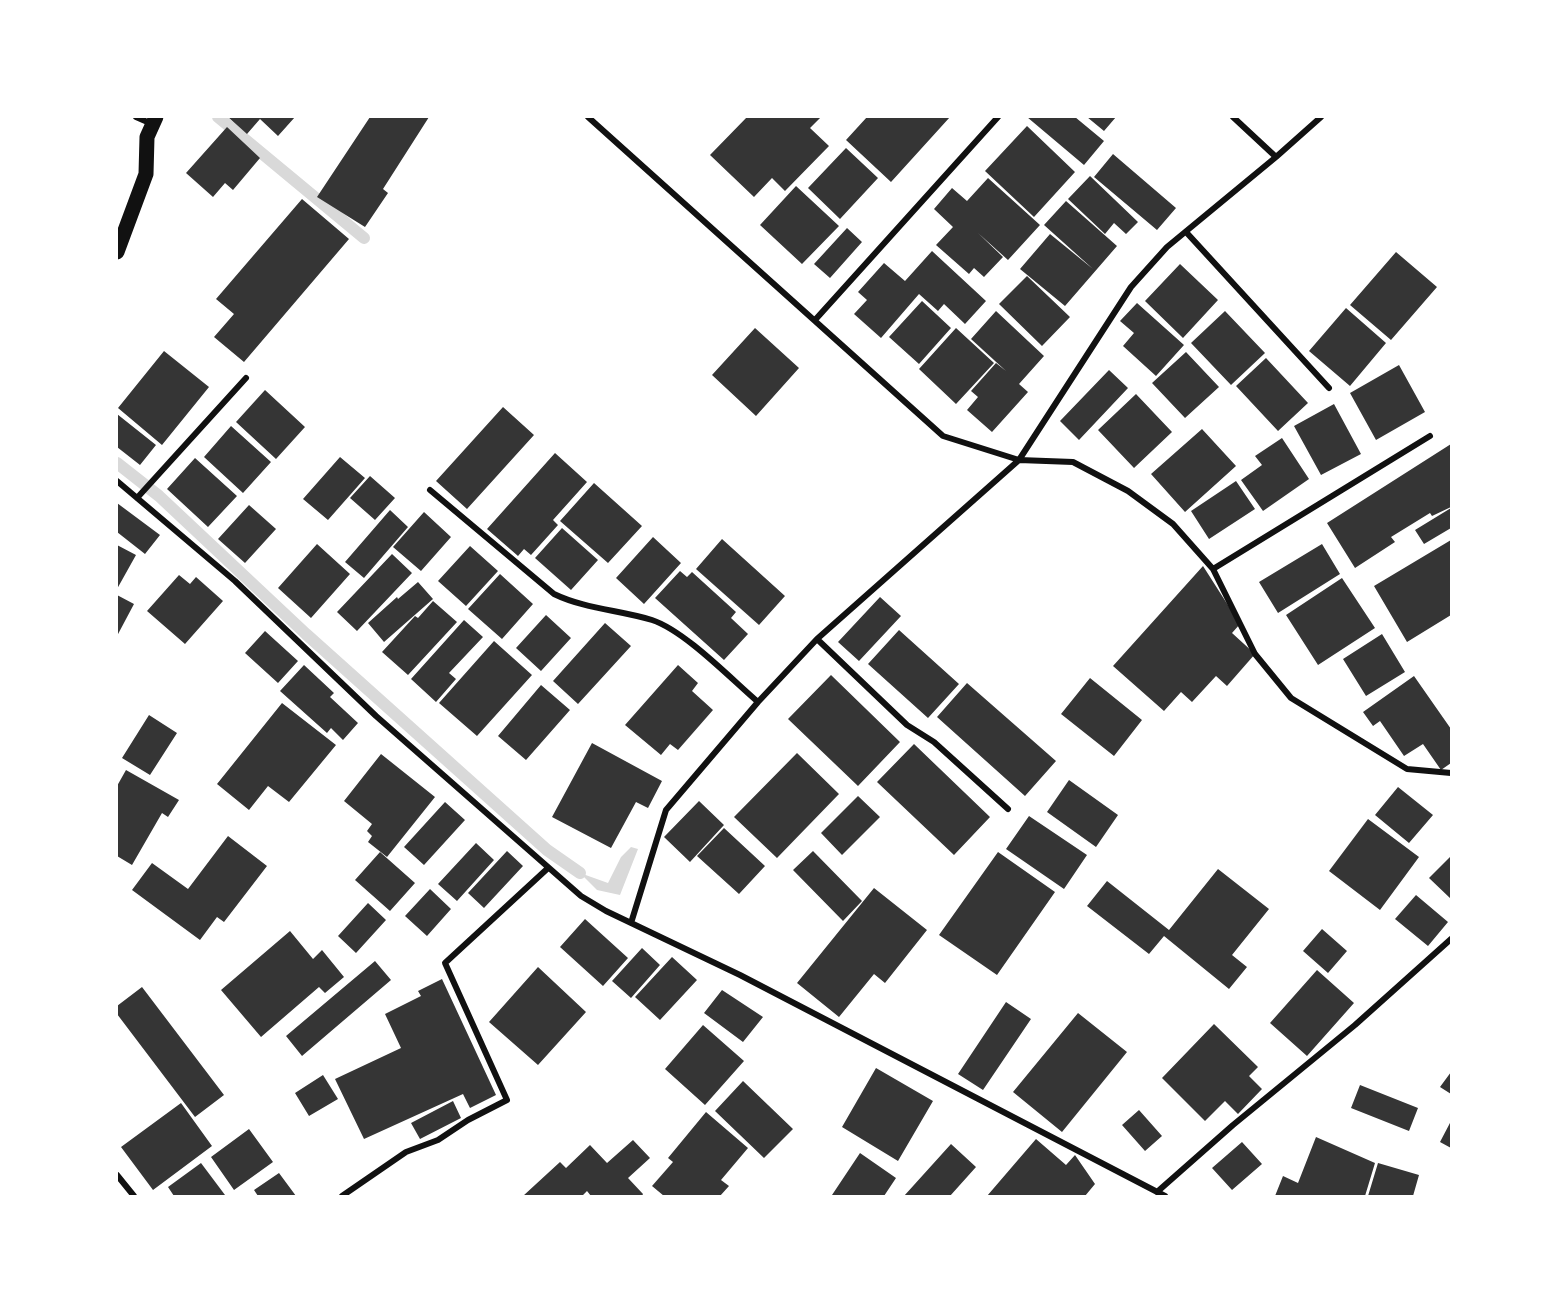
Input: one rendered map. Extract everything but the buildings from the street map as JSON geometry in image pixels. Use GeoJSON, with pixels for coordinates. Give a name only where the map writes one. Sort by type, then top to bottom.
{"type":"FeatureCollection","features":[{"type":"Feature","properties":{"kind":"main road"},"geometry":{"type":"LineString","coordinates":[[117,252],[146,174],[147,137],[154,121]]}},
{"type":"Feature","properties":{"kind":"street"},"geometry":{"type":"LineString","coordinates":[[136,117],[154,121]]}},
{"type":"Feature","properties":{"kind":"street"},"geometry":{"type":"LineString","coordinates":[[588,117],[943,436],[1019,460],[1073,462],[1128,491],[1173,524],[1213,569],[1255,654],[1291,698],[1407,769],[1451,773]]}},
{"type":"Feature","properties":{"kind":"street"},"geometry":{"type":"LineString","coordinates":[[815,320],[998,117]]}},
{"type":"Feature","properties":{"kind":"street"},"geometry":{"type":"LineString","coordinates":[[1233,117],[1276,157]]}},
{"type":"Feature","properties":{"kind":"street"},"geometry":{"type":"LineString","coordinates":[[631,923],[666,810],[758,702],[817,639],[1019,460],[1131,287],[1167,248],[1321,117]]}},
{"type":"Feature","properties":{"kind":"street"},"geometry":{"type":"LineString","coordinates":[[1186,232],[1329,388]]}},
{"type":"Feature","properties":{"kind":"street"},"geometry":{"type":"LineString","coordinates":[[137,498],[246,378]]}},
{"type":"Feature","properties":{"kind":"street"},"geometry":{"type":"LineString","coordinates":[[1213,569],[1430,436]]}},
{"type":"Feature","properties":{"kind":"street"},"geometry":{"type":"LineString","coordinates":[[117,481],[235,580],[376,716],[547,869],[581,896],[631,923],[740,975],[1157,1194],[1165,1196]]}},
{"type":"Feature","properties":{"kind":"street"},"geometry":{"type":"LineString","coordinates":[[430,490],[554,594],[578,604],[652,620],[669,627],[758,702]]}},
{"type":"Feature","properties":{"kind":"street"},"geometry":{"type":"LineString","coordinates":[[817,639],[907,725],[934,742],[1008,808]]}},
{"type":"Feature","properties":{"kind":"street"},"geometry":{"type":"LineString","coordinates":[[342,1196],[406,1152],[438,1140],[468,1120],[507,1100],[445,963],[547,869]]}},
{"type":"Feature","properties":{"kind":"street"},"geometry":{"type":"LineString","coordinates":[[1157,1194],[1233,1125],[1355,1025],[1451,939]]}},
{"type":"Feature","properties":{"kind":"street"},"geometry":{"type":"LineString","coordinates":[[117,1175],[134,1196]]}},
{"type":"Feature","properties":{"kind":"shaded area"},"geometry":{"type":"Polygon","coordinates":[[[631,847],[638,849],[620,895],[597,890],[580,873],[608,883],[621,857],[631,847]]]}},
{"type":"Feature","properties":{"kind":"waterway"},"geometry":{"type":"LineString","coordinates":[[218,117],[364,238]]}},
{"type":"Feature","properties":{"kind":"waterway"},"geometry":{"type":"LineString","coordinates":[[117,463],[159,496],[306,634],[547,850],[580,873]]}}]}
